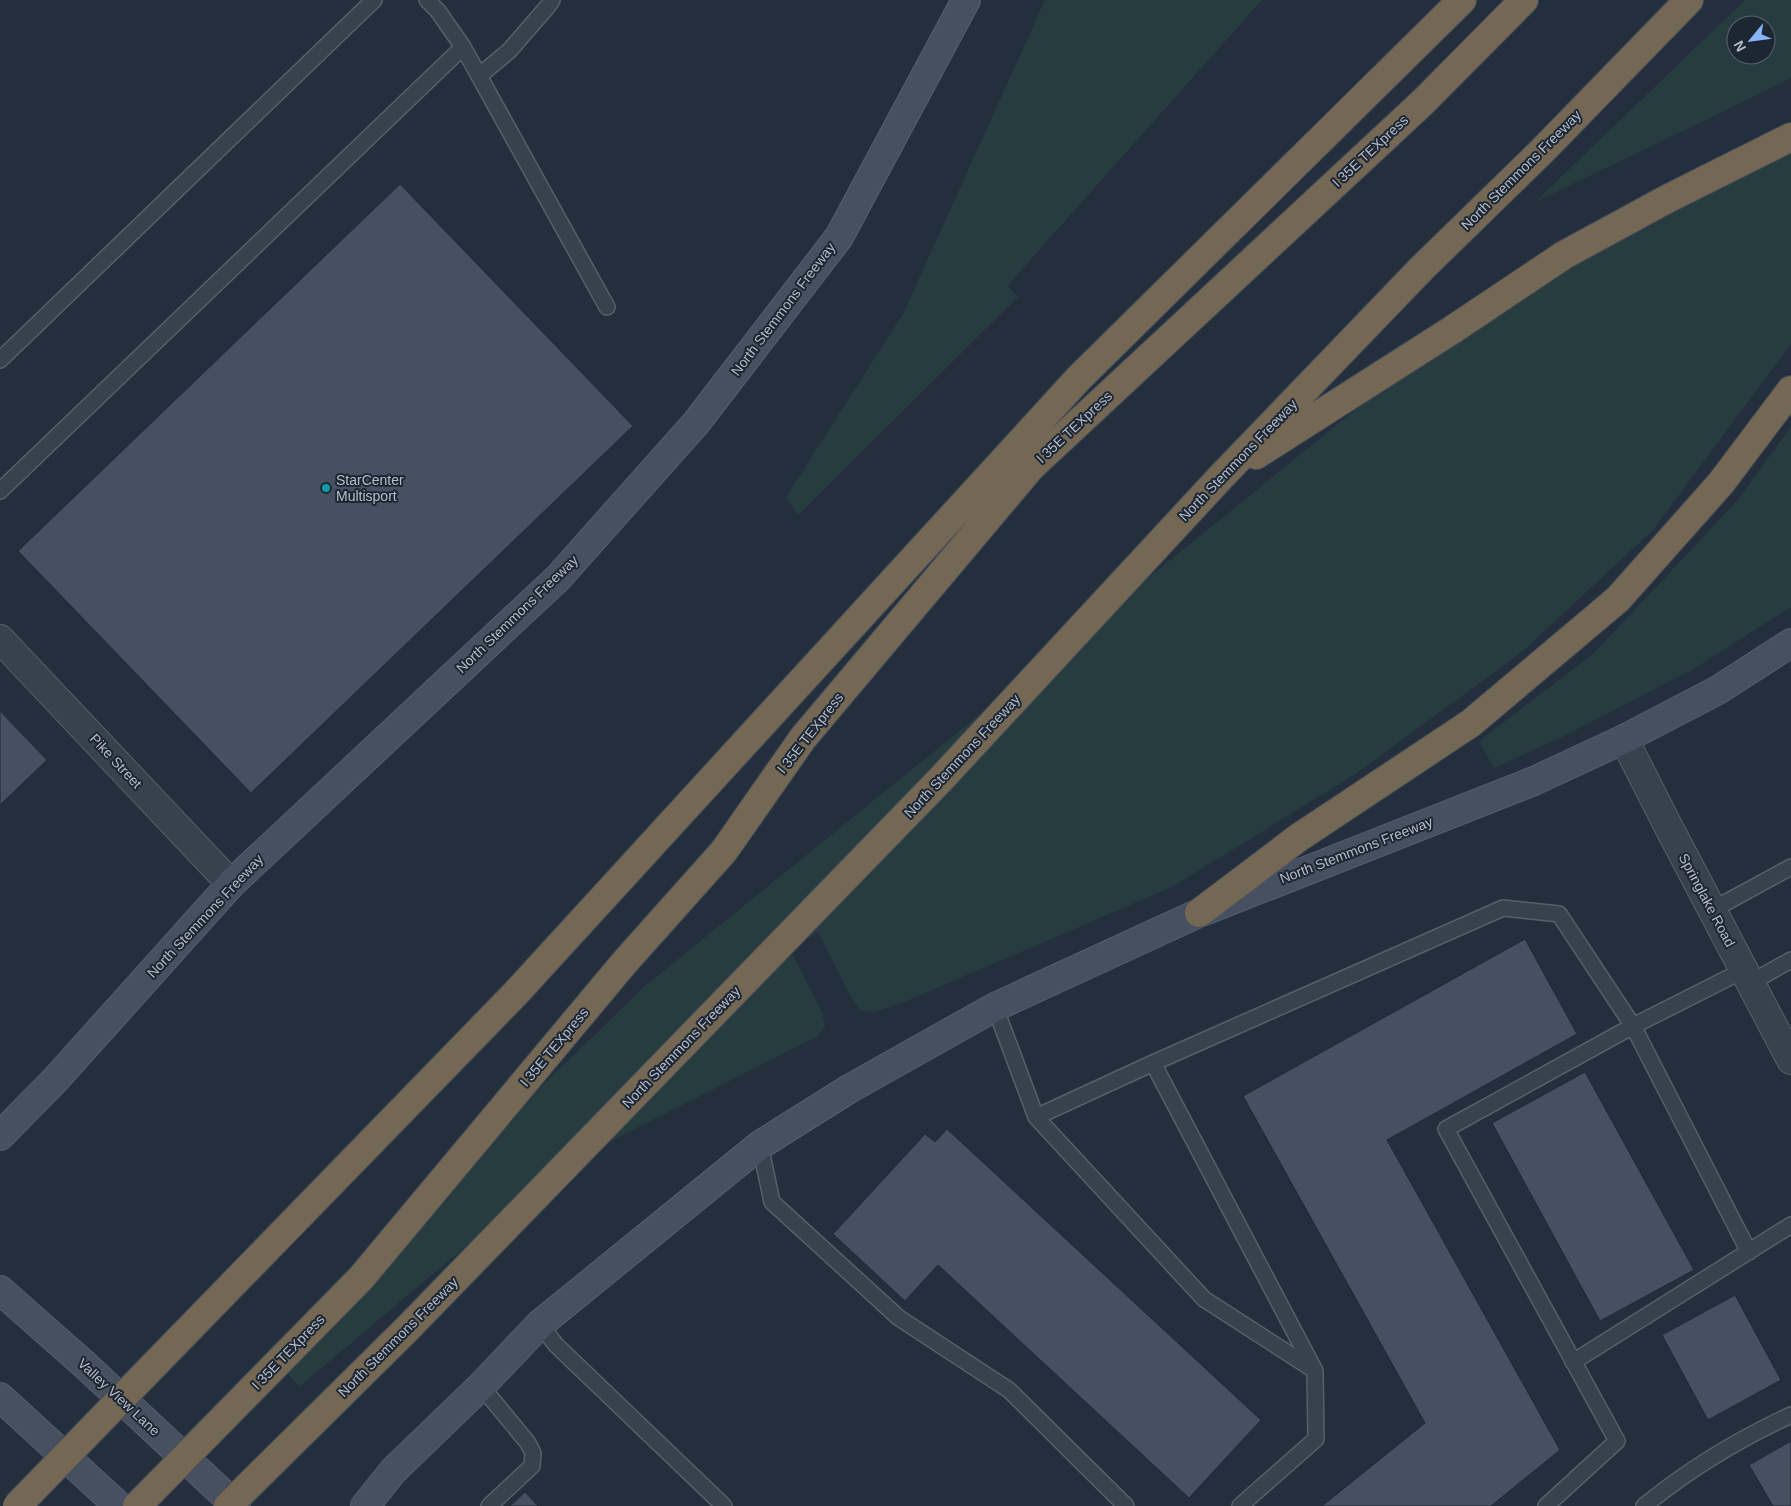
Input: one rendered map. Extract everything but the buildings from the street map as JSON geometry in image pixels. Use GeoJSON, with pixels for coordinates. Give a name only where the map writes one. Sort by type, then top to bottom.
{"type":"FeatureCollection","features":[{"type":"Feature","properties":{"kind":"highway"},"geometry":{"type":"LineString","coordinates":[[17,1506],[522,987],[1079,378],[1462,0]]}},
{"type":"Feature","properties":{"kind":"highway","name":"I 35E TEXpress"},"geometry":{"type":"LineString","coordinates":[[137,1506],[361,1278],[624,963],[724,851],[804,738],[1031,467],[1422,102],[1524,0]]}},
{"type":"Feature","properties":{"kind":"highway","name":"North Stemmons Freeway"},"geometry":{"type":"LineString","coordinates":[[228,1506],[407,1329],[941,779],[1219,478],[1422,268],[1542,151],[1689,0]]}},
{"type":"Feature","properties":{"kind":"highway"},"geometry":{"type":"LineString","coordinates":[[1219,478],[1452,330],[1564,255],[1669,198],[1791,137]]}},
{"type":"Feature","properties":{"kind":"highway"},"geometry":{"type":"LineString","coordinates":[[1199,913],[1298,838],[1471,723],[1618,598],[1721,483],[1791,390]]}},
{"type":"Feature","properties":{"kind":"main road","name":"North Stemmons Freeway"},"geometry":{"type":"LineString","coordinates":[[0,1136],[56,1079],[232,884],[558,578],[696,424],[839,237],[966,0]]}},
{"type":"Feature","properties":{"kind":"main road","name":"North Stemmons Freeway"},"geometry":{"type":"LineString","coordinates":[[365,1506],[393,1471],[481,1386],[540,1324],[760,1145],[849,1089],[995,1008],[1199,913],[1534,781],[1624,739],[1718,690],[1791,643]]}},
{"type":"Feature","properties":{"kind":"main road","name":"Valley View Lane"},"geometry":{"type":"LineString","coordinates":[[0,1290],[85,1365],[236,1506]]}},
{"type":"Feature","properties":{"kind":"main road"},"geometry":{"type":"LineString","coordinates":[[0,1397],[119,1506]]}},
{"type":"Feature","properties":{"kind":"street","name":"Pike Street"},"geometry":{"type":"LineString","coordinates":[[0,639],[232,884]]}},
{"type":"Feature","properties":{"kind":"street","name":"Springlake Road"},"geometry":{"type":"LineString","coordinates":[[1624,739],[1791,1060]]}},
{"type":"Feature","properties":{"kind":"lane"},"geometry":{"type":"LineString","coordinates":[[0,360],[374,0]]}},
{"type":"Feature","properties":{"kind":"lane"},"geometry":{"type":"LineString","coordinates":[[427,0],[438,11],[463,47],[607,307]]}},
{"type":"Feature","properties":{"kind":"lane"},"geometry":{"type":"LineString","coordinates":[[479,76],[509,51],[552,0]]}},
{"type":"Feature","properties":{"kind":"lane"},"geometry":{"type":"LineString","coordinates":[[1,485],[463,47]]}},
{"type":"Feature","properties":{"kind":"lane"},"geometry":{"type":"LineString","coordinates":[[1712,910],[1791,867]]}},
{"type":"Feature","properties":{"kind":"lane"},"geometry":{"type":"LineString","coordinates":[[1036,1117],[1502,908],[1559,914],[1633,1026],[1749,1252]]}},
{"type":"Feature","properties":{"kind":"lane"},"geometry":{"type":"LineString","coordinates":[[1546,1506],[1616,1441],[1446,1129],[1633,1026],[1791,960]]}},
{"type":"Feature","properties":{"kind":"lane"},"geometry":{"type":"LineString","coordinates":[[995,1008],[1036,1117],[1204,1299],[1315,1371]]}},
{"type":"Feature","properties":{"kind":"lane"},"geometry":{"type":"LineString","coordinates":[[1153,1064],[1315,1371],[1316,1439],[1240,1506]]}},
{"type":"Feature","properties":{"kind":"lane"},"geometry":{"type":"LineString","coordinates":[[760,1145],[772,1202],[899,1318],[1009,1390],[1126,1506]]}},
{"type":"Feature","properties":{"kind":"lane"},"geometry":{"type":"LineString","coordinates":[[1574,1362],[1791,1225]]}},
{"type":"Feature","properties":{"kind":"lane"},"geometry":{"type":"LineString","coordinates":[[540,1324],[556,1345],[724,1506]]}},
{"type":"Feature","properties":{"kind":"lane"},"geometry":{"type":"LineString","coordinates":[[481,1386],[528,1443],[533,1453],[532,1466],[489,1506]]}},
{"type":"Feature","properties":{"kind":"lane"},"geometry":{"type":"LineString","coordinates":[[1644,1506],[1667,1487],[1748,1437],[1791,1415]]}},
{"type":"Feature","properties":{"kind":"green space"},"geometry":{"type":"Polygon","coordinates":[[[1045,0],[1262,0],[1007,286],[1018,297],[798,515],[786,497],[903,314],[1045,0]]]}},
{"type":"Feature","properties":{"kind":"green space"},"geometry":{"type":"Polygon","coordinates":[[[1745,0],[1791,0],[1791,78],[1535,202],[1726,18],[1726,65],[1776,65],[1776,15],[1729,15],[1745,0]]]}},
{"type":"Feature","properties":{"kind":"green space"},"geometry":{"type":"Polygon","coordinates":[[[1791,140],[1791,344],[1653,530],[1523,651],[1357,773],[1172,887],[904,1002],[874,1012],[860,1010],[848,991],[818,932],[789,948],[822,1012],[825,1027],[816,1037],[613,1140],[485,1230],[299,1387],[268,1350],[645,986],[1349,415],[1513,286],[1791,140]]]}},
{"type":"Feature","properties":{"kind":"green space"},"geometry":{"type":"Polygon","coordinates":[[[1791,427],[1791,607],[1692,670],[1562,737],[1494,768],[1479,741],[1592,655],[1736,502],[1791,427]]]}},
{"type":"Feature","properties":{"kind":"place","name":"StarCenter Multisport"},"geometry":{"type":"Point","coordinates":[326,488]}}]}
